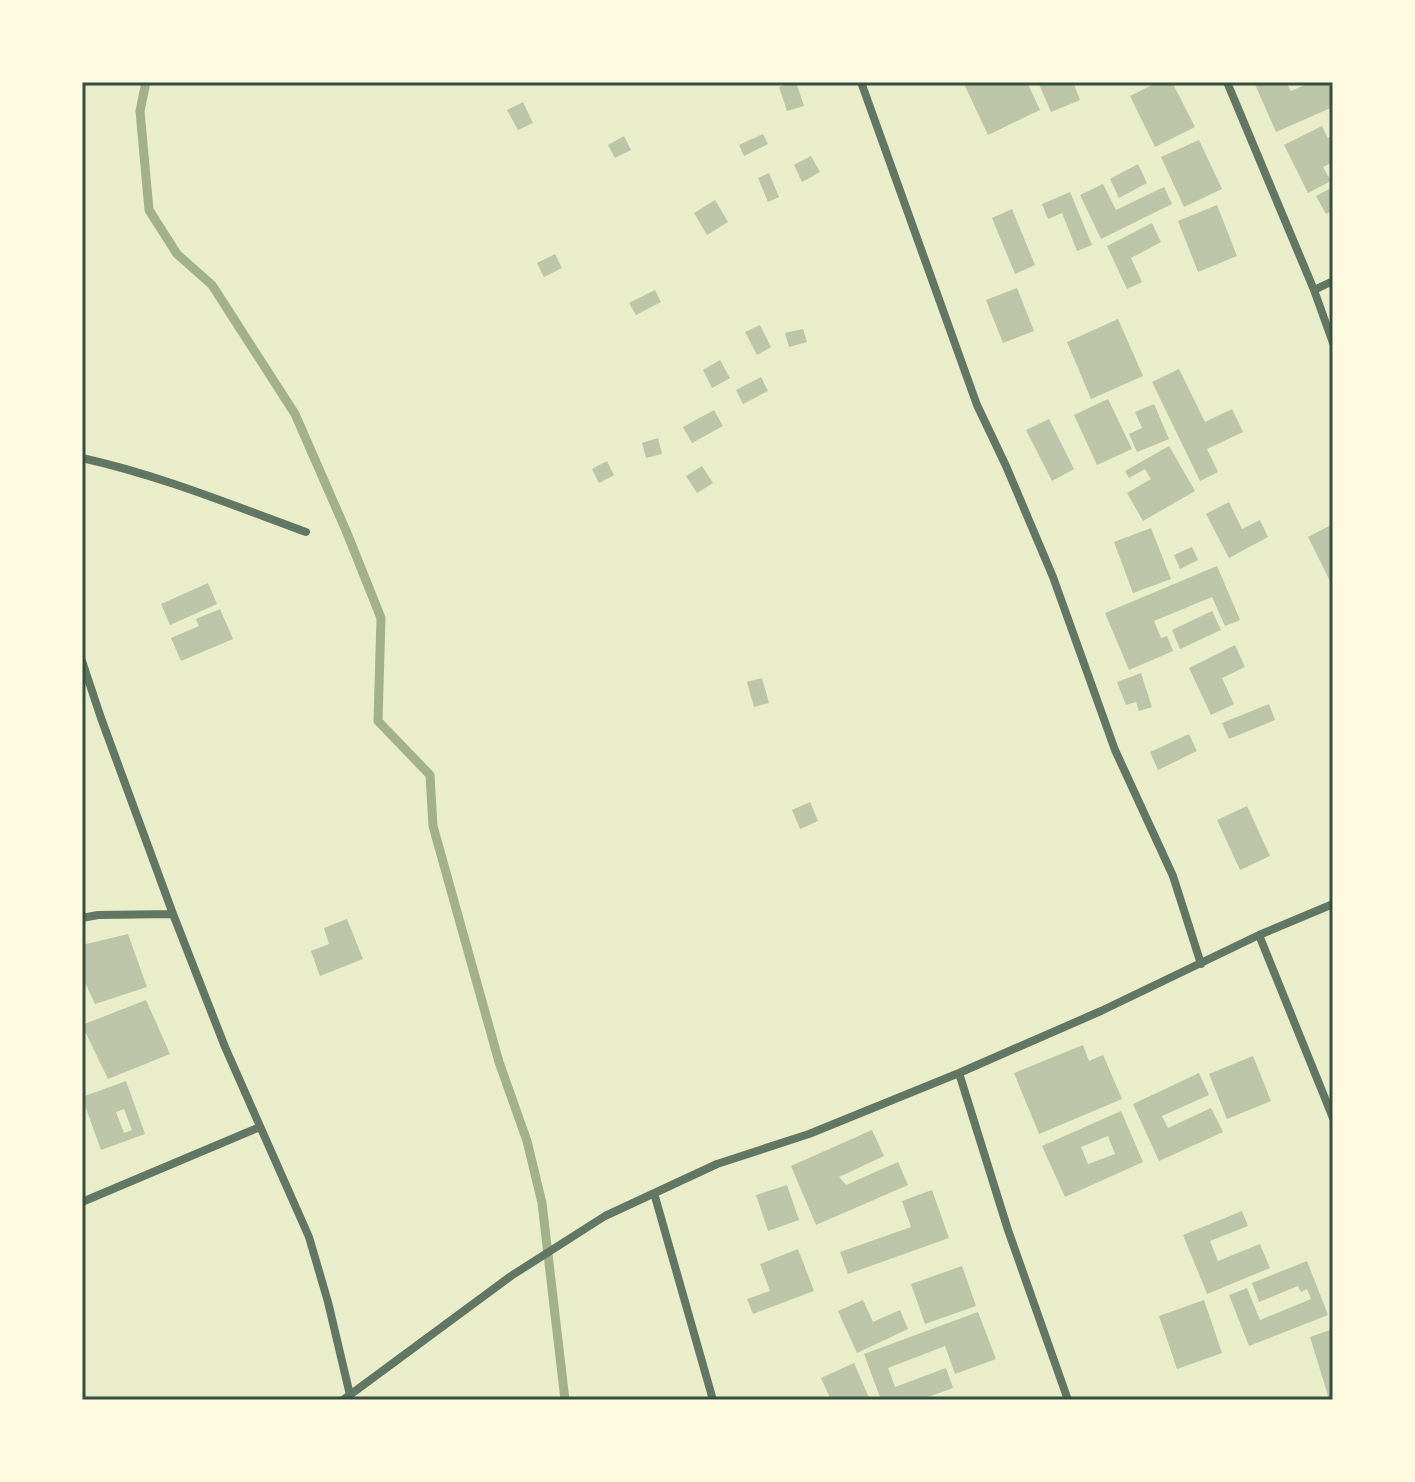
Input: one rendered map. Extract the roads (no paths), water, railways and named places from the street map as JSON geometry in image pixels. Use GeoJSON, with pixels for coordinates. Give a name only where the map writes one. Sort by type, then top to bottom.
{"type":"FeatureCollection","features":[{"type":"Feature","properties":{"kind":"street"},"geometry":{"type":"LineString","coordinates":[[861,82],[977,405],[1053,577],[1115,750],[1173,876],[1201,964]]}},
{"type":"Feature","properties":{"kind":"street"},"geometry":{"type":"LineString","coordinates":[[1227,82],[1333,343]]}},
{"type":"Feature","properties":{"kind":"street"},"geometry":{"type":"LineString","coordinates":[[1314,290],[1333,281]]}},
{"type":"Feature","properties":{"kind":"street"},"geometry":{"type":"LineString","coordinates":[[82,458],[151,476],[306,532]]}},
{"type":"Feature","properties":{"kind":"street"},"geometry":{"type":"LineString","coordinates":[[82,661],[173,914],[225,1047],[309,1237],[328,1302],[347,1397],[511,1276],[605,1216],[717,1164],[809,1134],[959,1073],[1333,904]]}},
{"type":"Feature","properties":{"kind":"street"},"geometry":{"type":"LineString","coordinates":[[82,918],[173,914]]}},
{"type":"Feature","properties":{"kind":"street"},"geometry":{"type":"LineString","coordinates":[[1259,935],[1333,1118]]}},
{"type":"Feature","properties":{"kind":"street"},"geometry":{"type":"LineString","coordinates":[[959,1073],[1008,1230],[1068,1400]]}},
{"type":"Feature","properties":{"kind":"street"},"geometry":{"type":"LineString","coordinates":[[82,1202],[260,1127]]}},
{"type":"Feature","properties":{"kind":"street"},"geometry":{"type":"LineString","coordinates":[[654,1193],[713,1400]]}},
{"type":"Feature","properties":{"kind":"waterway"},"geometry":{"type":"LineString","coordinates":[[146,82],[140,111],[149,210],[177,254],[212,285],[295,414],[381,618],[378,721],[430,775],[433,826],[499,1062],[527,1141],[542,1203],[565,1400]]}}]}
